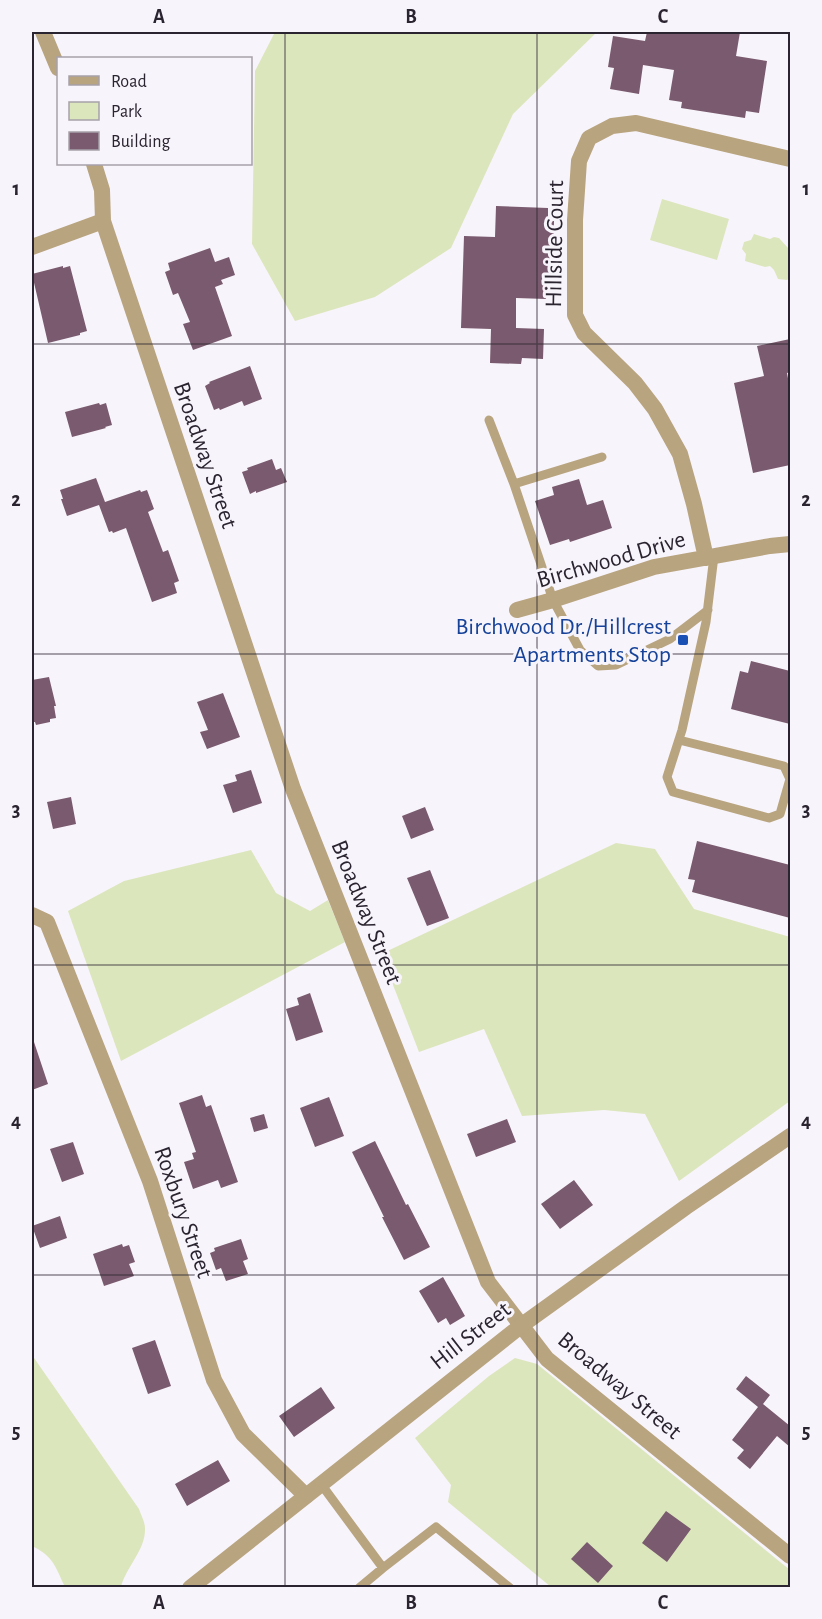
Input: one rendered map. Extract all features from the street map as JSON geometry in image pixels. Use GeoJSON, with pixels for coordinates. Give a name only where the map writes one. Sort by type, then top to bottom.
{"type":"FeatureCollection","features":[{"type":"Feature","properties":{"kind":"street"},"geometry":{"type":"LineString","coordinates":[[43,32],[57,66]]}},
{"type":"Feature","properties":{"kind":"street","name":"Hillside Court"},"geometry":{"type":"LineString","coordinates":[[710,557],[680,454],[656,408],[635,382],[584,333],[575,315],[575,220],[579,161],[589,138],[612,126],[636,123],[790,159]]}},
{"type":"Feature","properties":{"kind":"street","name":"Broadway Street"},"geometry":{"type":"LineString","coordinates":[[94,165],[102,190],[103,221],[293,789],[488,1282],[547,1359],[790,1556]]}},
{"type":"Feature","properties":{"kind":"street"},"geometry":{"type":"LineString","coordinates":[[32,247],[103,221]]}},
{"type":"Feature","properties":{"kind":"street","name":"Birchwood Drive"},"geometry":{"type":"LineString","coordinates":[[517,610],[654,567],[790,544]]}},
{"type":"Feature","properties":{"kind":"street","name":"Roxbury Street"},"geometry":{"type":"LineString","coordinates":[[32,915],[47,921],[150,1181],[214,1380],[243,1434],[306,1496]]}},
{"type":"Feature","properties":{"kind":"street","name":"Hill Street"},"geometry":{"type":"LineString","coordinates":[[190,1587],[522,1324],[790,1136]]}},
{"type":"Feature","properties":{"kind":"lane"},"geometry":{"type":"LineString","coordinates":[[489,420],[514,484],[553,600],[580,650],[598,666],[616,664],[670,639],[708,610]]}},
{"type":"Feature","properties":{"kind":"lane"},"geometry":{"type":"LineString","coordinates":[[514,484],[602,457]]}},
{"type":"Feature","properties":{"kind":"lane"},"geometry":{"type":"LineString","coordinates":[[679,740],[784,766],[790,779],[780,814],[769,818],[673,792],[667,777],[679,740],[706,622],[710,557]]}},
{"type":"Feature","properties":{"kind":"lane"},"geometry":{"type":"LineString","coordinates":[[321,1484],[383,1568]]}},
{"type":"Feature","properties":{"kind":"lane"},"geometry":{"type":"LineString","coordinates":[[359,1587],[436,1527],[510,1587]]}},
{"type":"Feature","properties":{"kind":"green space"},"geometry":{"type":"Polygon","coordinates":[[[275,32],[597,32],[513,114],[451,248],[375,297],[295,321],[252,244],[255,71],[275,32]]]}},
{"type":"Feature","properties":{"kind":"green space"},"geometry":{"type":"Polygon","coordinates":[[[662,199],[729,219],[717,260],[650,240],[662,199]]]}},
{"type":"Feature","properties":{"kind":"green space"},"geometry":{"type":"Polygon","coordinates":[[[754,234],[770,239],[779,238],[790,248],[790,278],[778,279],[770,266],[765,267],[745,261],[746,254],[742,249],[744,242],[751,240],[754,234]]]}},
{"type":"Feature","properties":{"kind":"green space"},"geometry":{"type":"Polygon","coordinates":[[[616,843],[655,849],[694,909],[790,937],[790,1101],[679,1181],[645,1114],[604,1110],[522,1116],[484,1029],[419,1052],[381,954],[616,843]]]}},
{"type":"Feature","properties":{"kind":"green space"},"geometry":{"type":"Polygon","coordinates":[[[251,850],[276,893],[310,911],[328,900],[345,942],[121,1061],[68,911],[124,881],[251,850]]]}},
{"type":"Feature","properties":{"kind":"green space"},"geometry":{"type":"Polygon","coordinates":[[[32,1355],[143,1518],[145,1528],[142,1544],[121,1587],[65,1587],[49,1558],[32,1546],[32,1355]]]}},
{"type":"Feature","properties":{"kind":"green space"},"geometry":{"type":"Polygon","coordinates":[[[515,1358],[537,1364],[790,1570],[790,1587],[551,1587],[448,1502],[451,1485],[415,1438],[489,1376],[515,1358]]]}},
{"type":"Feature","properties":{"kind":"building"},"geometry":{"type":"Polygon","coordinates":[[[647,32],[740,32],[736,56],[767,61],[759,113],[746,111],[745,118],[681,108],[682,102],[669,100],[674,70],[643,65],[639,94],[610,89],[614,68],[608,67],[613,36],[645,41],[647,32]]]}},
{"type":"Feature","properties":{"kind":"building"},"geometry":{"type":"Polygon","coordinates":[[[496,206],[548,208],[548,221],[554,221],[553,286],[547,286],[546,299],[516,298],[516,328],[544,329],[543,359],[522,358],[521,364],[490,363],[491,329],[461,328],[464,236],[495,237],[496,206]]]}},
{"type":"Feature","properties":{"kind":"building"},"geometry":{"type":"Polygon","coordinates":[[[210,248],[215,262],[229,257],[235,275],[221,280],[223,284],[215,287],[232,336],[193,350],[183,324],[190,322],[178,293],[173,295],[165,272],[170,270],[168,263],[210,248]]]}},
{"type":"Feature","properties":{"kind":"building"},"geometry":{"type":"Polygon","coordinates":[[[63,266],[63,268],[70,266],[87,331],[48,343],[32,274],[63,266]]]}},
{"type":"Feature","properties":{"kind":"building"},"geometry":{"type":"Polygon","coordinates":[[[790,339],[790,372],[787,373],[790,389],[790,465],[753,473],[734,383],[764,376],[757,346],[790,339]]]}},
{"type":"Feature","properties":{"kind":"building"},"geometry":{"type":"Polygon","coordinates":[[[250,366],[262,399],[244,406],[242,401],[220,410],[219,408],[214,410],[205,386],[209,382],[250,366]]]}},
{"type":"Feature","properties":{"kind":"building"},"geometry":{"type":"Polygon","coordinates":[[[99,403],[100,405],[106,403],[112,425],[72,437],[65,412],[99,403]]]}},
{"type":"Feature","properties":{"kind":"building"},"geometry":{"type":"Polygon","coordinates":[[[272,459],[276,470],[281,468],[287,482],[250,494],[242,472],[272,459]]]}},
{"type":"Feature","properties":{"kind":"building"},"geometry":{"type":"Polygon","coordinates":[[[96,478],[105,502],[140,490],[141,492],[147,490],[154,509],[148,512],[163,552],[168,550],[179,581],[174,583],[177,593],[152,602],[126,528],[113,533],[109,532],[99,505],[67,516],[60,490],[96,478]]]}},
{"type":"Feature","properties":{"kind":"building"},"geometry":{"type":"Polygon","coordinates":[[[579,479],[587,505],[603,500],[612,528],[570,542],[569,539],[550,545],[535,501],[554,495],[552,487],[579,479]]]}},
{"type":"Feature","properties":{"kind":"building"},"geometry":{"type":"Polygon","coordinates":[[[751,661],[790,671],[790,724],[731,709],[740,671],[748,673],[751,661]]]}},
{"type":"Feature","properties":{"kind":"building"},"geometry":{"type":"Polygon","coordinates":[[[49,677],[56,706],[54,706],[56,718],[36,725],[32,722],[32,680],[49,677]]]}},
{"type":"Feature","properties":{"kind":"building"},"geometry":{"type":"Polygon","coordinates":[[[223,693],[240,737],[207,749],[200,732],[208,730],[197,702],[223,693]]]}},
{"type":"Feature","properties":{"kind":"building"},"geometry":{"type":"Polygon","coordinates":[[[251,770],[262,803],[233,813],[223,785],[237,781],[235,775],[251,770]]]}},
{"type":"Feature","properties":{"kind":"building"},"geometry":{"type":"Polygon","coordinates":[[[71,797],[76,824],[53,829],[47,802],[71,797]]]}},
{"type":"Feature","properties":{"kind":"building"},"geometry":{"type":"Polygon","coordinates":[[[425,807],[434,830],[411,839],[402,816],[425,807]]]}},
{"type":"Feature","properties":{"kind":"building"},"geometry":{"type":"Polygon","coordinates":[[[697,841],[790,865],[790,918],[692,892],[695,880],[688,879],[697,841]]]}},
{"type":"Feature","properties":{"kind":"building"},"geometry":{"type":"Polygon","coordinates":[[[430,870],[449,918],[427,926],[407,878],[430,870]]]}},
{"type":"Feature","properties":{"kind":"building"},"geometry":{"type":"Polygon","coordinates":[[[310,993],[323,1032],[296,1041],[286,1009],[299,1005],[297,998],[310,993]]]}},
{"type":"Feature","properties":{"kind":"building"},"geometry":{"type":"Polygon","coordinates":[[[32,1042],[34,1042],[48,1084],[32,1090],[32,1042]]]}},
{"type":"Feature","properties":{"kind":"building"},"geometry":{"type":"Polygon","coordinates":[[[202,1095],[206,1107],[211,1105],[238,1182],[221,1188],[218,1180],[193,1189],[184,1162],[194,1159],[192,1153],[196,1152],[179,1103],[202,1095]]]}},
{"type":"Feature","properties":{"kind":"building"},"geometry":{"type":"Polygon","coordinates":[[[329,1097],[344,1136],[315,1147],[300,1108],[329,1097]]]}},
{"type":"Feature","properties":{"kind":"building"},"geometry":{"type":"Polygon","coordinates":[[[264,1114],[268,1128],[254,1132],[250,1118],[264,1114]]]}},
{"type":"Feature","properties":{"kind":"building"},"geometry":{"type":"Polygon","coordinates":[[[507,1119],[516,1142],[476,1157],[467,1134],[507,1119]]]}},
{"type":"Feature","properties":{"kind":"building"},"geometry":{"type":"Polygon","coordinates":[[[375,1141],[406,1205],[408,1204],[430,1247],[404,1260],[352,1152],[375,1141]]]}},
{"type":"Feature","properties":{"kind":"building"},"geometry":{"type":"Polygon","coordinates":[[[73,1142],[84,1174],[62,1182],[50,1149],[73,1142]]]}},
{"type":"Feature","properties":{"kind":"building"},"geometry":{"type":"Polygon","coordinates":[[[574,1180],[593,1205],[560,1229],[541,1204],[574,1180]]]}},
{"type":"Feature","properties":{"kind":"building"},"geometry":{"type":"Polygon","coordinates":[[[60,1216],[67,1238],[40,1248],[32,1226],[60,1216]]]}},
{"type":"Feature","properties":{"kind":"building"},"geometry":{"type":"Polygon","coordinates":[[[241,1239],[248,1259],[243,1261],[248,1274],[226,1281],[221,1268],[216,1270],[210,1253],[215,1251],[214,1248],[241,1239]]]}},
{"type":"Feature","properties":{"kind":"building"},"geometry":{"type":"Polygon","coordinates":[[[122,1244],[123,1247],[129,1245],[135,1262],[129,1264],[134,1276],[104,1286],[93,1254],[122,1244]]]}},
{"type":"Feature","properties":{"kind":"building"},"geometry":{"type":"Polygon","coordinates":[[[443,1277],[465,1316],[450,1325],[446,1318],[438,1323],[419,1291],[443,1277]]]}},
{"type":"Feature","properties":{"kind":"building"},"geometry":{"type":"Polygon","coordinates":[[[155,1340],[171,1386],[148,1394],[132,1348],[155,1340]]]}},
{"type":"Feature","properties":{"kind":"building"},"geometry":{"type":"Polygon","coordinates":[[[746,1376],[770,1395],[763,1404],[790,1426],[790,1447],[777,1436],[750,1469],[737,1458],[744,1450],[732,1440],[758,1407],[736,1389],[746,1376]]]}},
{"type":"Feature","properties":{"kind":"building"},"geometry":{"type":"Polygon","coordinates":[[[321,1387],[335,1408],[294,1437],[279,1416],[321,1387]]]}},
{"type":"Feature","properties":{"kind":"building"},"geometry":{"type":"Polygon","coordinates":[[[218,1460],[230,1481],[187,1506],[175,1484],[218,1460]]]}},
{"type":"Feature","properties":{"kind":"building"},"geometry":{"type":"Polygon","coordinates":[[[666,1511],[691,1529],[667,1562],[642,1543],[666,1511]]]}},
{"type":"Feature","properties":{"kind":"building"},"geometry":{"type":"Polygon","coordinates":[[[587,1542],[613,1566],[598,1583],[571,1559],[587,1542]]]}},
{"type":"Feature","properties":{"kind":"place","name":"Birchwood Dr./Hillcrest Apartments Stop"},"geometry":{"type":"Point","coordinates":[683,640]}}]}
